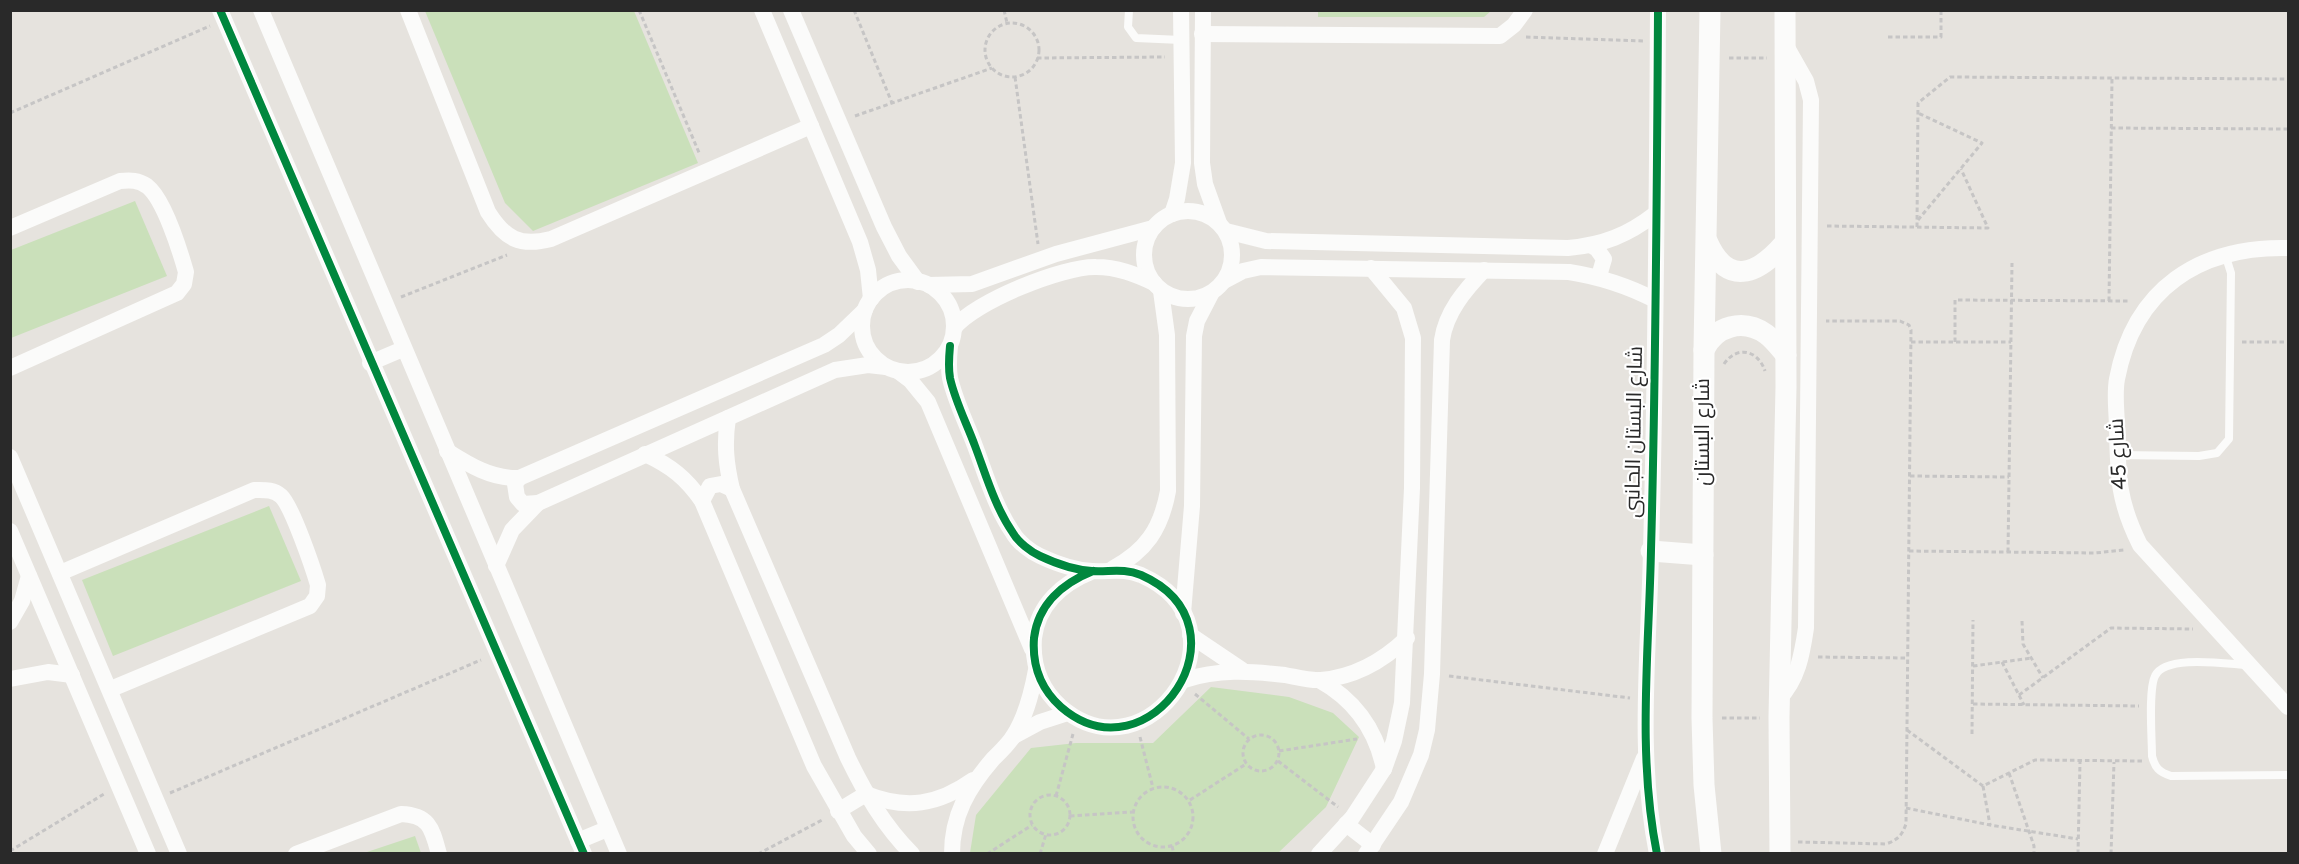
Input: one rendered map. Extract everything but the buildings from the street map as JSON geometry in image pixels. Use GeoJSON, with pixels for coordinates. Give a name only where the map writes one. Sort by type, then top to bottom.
{"type":"FeatureCollection","features":[{"type":"Feature","properties":{"kind":"street"},"geometry":{"type":"LineString","coordinates":[[261,10],[619,854]]}},
{"type":"Feature","properties":{"kind":"street"},"geometry":{"type":"LineString","coordinates":[[408,10],[488,212],[508,237],[521,243],[536,243],[551,239],[811,126]]}},
{"type":"Feature","properties":{"kind":"street"},"geometry":{"type":"LineString","coordinates":[[762,10],[865,255],[868,304],[862,323],[867,348],[892,369],[910,380],[928,402],[1033,651],[1036,670],[1049,694],[1073,716],[1096,725],[1116,726],[1136,723],[1155,714],[1171,700],[1183,682],[1191,658],[1190,635],[1183,613],[1171,595],[1154,581],[1134,572],[1112,569],[1093,571],[1064,567],[1037,555],[1014,536],[1000,511],[953,389],[949,360],[954,328],[948,303],[924,284],[899,256],[838,122],[791,10]]}},
{"type":"Feature","properties":{"kind":"street"},"geometry":{"type":"LineString","coordinates":[[1172,214],[1182,171],[1181,10]]}},
{"type":"Feature","properties":{"kind":"street"},"geometry":{"type":"LineString","coordinates":[[1203,10],[1203,171],[1210,202],[1230,240],[1233,261],[1226,280]]}},
{"type":"Feature","properties":{"kind":"street"},"geometry":{"type":"LineString","coordinates":[[1202,34],[1500,36],[1514,25],[1525,10]]}},
{"type":"Feature","properties":{"kind":"street","name":"شارع البستان الجانبى"},"geometry":{"type":"LineString","coordinates":[[1657,854],[1651,822],[1646,752],[1646,699],[1651,551],[1658,10]]}},
{"type":"Feature","properties":{"kind":"street","name":"شارع البستان"},"geometry":{"type":"LineString","coordinates":[[1710,10],[1704,350],[1702,718],[1704,785],[1711,854]]}},
{"type":"Feature","properties":{"kind":"street"},"geometry":{"type":"LineString","coordinates":[[1780,847],[1779,708],[1786,355],[1785,10]]}},
{"type":"Feature","properties":{"kind":"street"},"geometry":{"type":"LineString","coordinates":[[222,15],[370,363],[581,847],[608,829]]}},
{"type":"Feature","properties":{"kind":"street"},"geometry":{"type":"LineString","coordinates":[[1779,708],[1791,687],[1802,657],[1806,628],[1810,225],[1811,100],[1806,81],[1785,51]]}},
{"type":"Feature","properties":{"kind":"street"},"geometry":{"type":"LineString","coordinates":[[1182,171],[1203,171]]}},
{"type":"Feature","properties":{"kind":"street"},"geometry":{"type":"LineString","coordinates":[[10,228],[120,181],[135,180],[148,187],[158,199],[186,272],[184,284],[177,293],[10,368]]}},
{"type":"Feature","properties":{"kind":"street"},"geometry":{"type":"LineString","coordinates":[[447,451],[486,473],[505,479],[519,478],[824,345],[839,335],[868,304],[892,283],[972,284],[1088,244],[1153,228],[1172,214],[1188,211],[1205,214],[1240,237],[1266,241],[1568,248],[1592,246],[1615,239],[1636,229],[1655,214]]}},
{"type":"Feature","properties":{"kind":"street"},"geometry":{"type":"LineString","coordinates":[[1112,569],[1130,560],[1146,546],[1158,530],[1168,491],[1167,335],[1157,287],[1147,270],[1144,256],[1146,242],[1153,228]]}},
{"type":"Feature","properties":{"kind":"street"},"geometry":{"type":"LineString","coordinates":[[1706,238],[1714,258],[1728,270],[1749,271],[1769,262],[1784,244]]}},
{"type":"Feature","properties":{"kind":"street"},"geometry":{"type":"LineString","coordinates":[[1265,267],[1266,241]]}},
{"type":"Feature","properties":{"kind":"street"},"geometry":{"type":"LineString","coordinates":[[1592,246],[1598,249],[1604,259],[1603,271],[1599,276]]}},
{"type":"Feature","properties":{"kind":"street","name":"شارع 45"},"geometry":{"type":"LineString","coordinates":[[2289,248],[2225,253],[2184,271],[2151,301],[2127,338],[2116,381],[2118,486],[2126,517],[2140,545],[2289,707]]}},
{"type":"Feature","properties":{"kind":"street"},"geometry":{"type":"LineString","coordinates":[[1183,613],[1192,506],[1194,336],[1202,307],[1211,294],[1226,280],[1243,271],[1265,267],[1569,272],[1599,276],[1628,286],[1654,300]]}},
{"type":"Feature","properties":{"kind":"street"},"geometry":{"type":"LineString","coordinates":[[954,328],[974,309],[1031,284],[1074,269],[1115,268],[1157,287],[1170,296],[1191,300],[1211,294]]}},
{"type":"Feature","properties":{"kind":"street"},"geometry":{"type":"LineString","coordinates":[[1319,854],[1349,821],[1384,769],[1394,741],[1402,703],[1407,638],[1413,338],[1404,308],[1371,268]]}},
{"type":"Feature","properties":{"kind":"street"},"geometry":{"type":"LineString","coordinates":[[1349,821],[1370,849],[1401,802],[1421,755],[1427,730],[1432,674],[1442,340],[1444,325],[1452,310],[1484,270]]}},
{"type":"Feature","properties":{"kind":"street"},"geometry":{"type":"LineString","coordinates":[[1704,350],[1711,336],[1728,327],[1748,327],[1766,334],[1786,355]]}},
{"type":"Feature","properties":{"kind":"street"},"geometry":{"type":"LineString","coordinates":[[1413,338],[1420,331],[1431,329],[1442,340]]}},
{"type":"Feature","properties":{"kind":"street"},"geometry":{"type":"LineString","coordinates":[[519,478],[515,484],[517,497],[523,504],[538,503],[835,370],[868,365],[892,369],[924,369],[935,363],[950,346]]}},
{"type":"Feature","properties":{"kind":"street"},"geometry":{"type":"LineString","coordinates":[[370,363],[403,349]]}},
{"type":"Feature","properties":{"kind":"street"},"geometry":{"type":"LineString","coordinates":[[728,418],[725,442],[726,466],[732,489],[866,794],[896,838],[912,854]]}},
{"type":"Feature","properties":{"kind":"street"},"geometry":{"type":"LineString","coordinates":[[645,454],[668,465],[688,480],[702,501],[814,766],[838,811],[869,854]]}},
{"type":"Feature","properties":{"kind":"street"},"geometry":{"type":"LineString","coordinates":[[10,457],[16,484],[60,573],[179,854]]}},
{"type":"Feature","properties":{"kind":"street"},"geometry":{"type":"LineString","coordinates":[[702,501],[710,486],[722,484],[732,489]]}},
{"type":"Feature","properties":{"kind":"street"},"geometry":{"type":"LineString","coordinates":[[60,573],[254,490],[269,490],[282,496],[289,510],[318,585],[317,596],[310,606],[111,689]]}},
{"type":"Feature","properties":{"kind":"street"},"geometry":{"type":"LineString","coordinates":[[496,566],[512,530],[538,503]]}},
{"type":"Feature","properties":{"kind":"street"},"geometry":{"type":"LineString","coordinates":[[10,531],[148,854]]}},
{"type":"Feature","properties":{"kind":"street"},"geometry":{"type":"LineString","coordinates":[[1651,551],[1703,555]]}},
{"type":"Feature","properties":{"kind":"street"},"geometry":{"type":"LineString","coordinates":[[1409,564],[1434,565]]}},
{"type":"Feature","properties":{"kind":"street"},"geometry":{"type":"LineString","coordinates":[[1033,651],[1035,629],[1043,609],[1056,592],[1073,579],[1093,571]]}},
{"type":"Feature","properties":{"kind":"street"},"geometry":{"type":"LineString","coordinates":[[10,622],[22,602],[29,576]]}},
{"type":"Feature","properties":{"kind":"street"},"geometry":{"type":"LineString","coordinates":[[1190,635],[1243,670]]}},
{"type":"Feature","properties":{"kind":"street"},"geometry":{"type":"LineString","coordinates":[[1183,682],[1213,672],[1243,670],[1319,680],[1352,673],[1367,667],[1395,649],[1407,638]]}},
{"type":"Feature","properties":{"kind":"street"},"geometry":{"type":"LineString","coordinates":[[952,854],[953,832],[958,811],[979,776],[1014,736],[1028,704],[1036,670]]}},
{"type":"Feature","properties":{"kind":"street"},"geometry":{"type":"LineString","coordinates":[[10,679],[48,672],[72,675]]}},
{"type":"Feature","properties":{"kind":"street"},"geometry":{"type":"LineString","coordinates":[[1319,680],[1333,688],[1358,709],[1375,736],[1384,769]]}},
{"type":"Feature","properties":{"kind":"street"},"geometry":{"type":"LineString","coordinates":[[1014,736],[1040,722],[1073,716]]}},
{"type":"Feature","properties":{"kind":"street"},"geometry":{"type":"LineString","coordinates":[[1605,854],[1646,752]]}},
{"type":"Feature","properties":{"kind":"street"},"geometry":{"type":"LineString","coordinates":[[866,794],[905,805],[925,804],[945,798],[979,776]]}},
{"type":"Feature","properties":{"kind":"street"},"geometry":{"type":"LineString","coordinates":[[838,811],[866,794]]}},
{"type":"Feature","properties":{"kind":"street"},"geometry":{"type":"LineString","coordinates":[[296,854],[400,814],[416,814],[428,822],[439,854]]}},
{"type":"Feature","properties":{"kind":"lane"},"geometry":{"type":"LineString","coordinates":[[1129,10],[1128,27],[1136,38],[1181,49]]}},
{"type":"Feature","properties":{"kind":"lane"},"geometry":{"type":"LineString","coordinates":[[2117,455],[2199,456],[2217,453],[2229,440],[2230,266],[2225,253]]}},
{"type":"Feature","properties":{"kind":"lane"},"geometry":{"type":"LineString","coordinates":[[2249,665],[2175,663],[2163,666],[2155,676],[2152,706],[2151,756],[2154,766],[2171,776],[2289,775]]}},
{"type":"Feature","properties":{"kind":"path"},"geometry":{"type":"LineString","coordinates":[[639,10],[707,171]]}},
{"type":"Feature","properties":{"kind":"path"},"geometry":{"type":"LineString","coordinates":[[854,10],[892,103]]}},
{"type":"Feature","properties":{"kind":"path"},"geometry":{"type":"LineString","coordinates":[[1004,10],[1007,23]]}},
{"type":"Feature","properties":{"kind":"path"},"geometry":{"type":"LineString","coordinates":[[1888,37],[1941,38],[1941,10]]}},
{"type":"Feature","properties":{"kind":"path"},"geometry":{"type":"LineString","coordinates":[[2279,10],[2289,11]]}},
{"type":"Feature","properties":{"kind":"path"},"geometry":{"type":"LineString","coordinates":[[10,113],[222,15]]}},
{"type":"Feature","properties":{"kind":"path"},"geometry":{"type":"LineString","coordinates":[[1007,23],[1023,25],[1035,35],[1039,50],[1029,71],[1015,76],[1002,75],[992,68],[985,55],[986,41],[994,29],[1007,23]]}},
{"type":"Feature","properties":{"kind":"path"},"geometry":{"type":"LineString","coordinates":[[1500,36],[1658,42]]}},
{"type":"Feature","properties":{"kind":"path"},"geometry":{"type":"LineString","coordinates":[[1037,58],[1181,49]]}},
{"type":"Feature","properties":{"kind":"path"},"geometry":{"type":"LineString","coordinates":[[1709,57],[1785,51]]}},
{"type":"Feature","properties":{"kind":"path"},"geometry":{"type":"LineString","coordinates":[[838,122],[992,68]]}},
{"type":"Feature","properties":{"kind":"path"},"geometry":{"type":"LineString","coordinates":[[1015,76],[1040,260]]}},
{"type":"Feature","properties":{"kind":"path"},"geometry":{"type":"LineString","coordinates":[[1917,227],[1918,103],[1950,77],[2289,79]]}},
{"type":"Feature","properties":{"kind":"path"},"geometry":{"type":"LineString","coordinates":[[2109,301],[2112,78]]}},
{"type":"Feature","properties":{"kind":"path"},"geometry":{"type":"LineString","coordinates":[[1917,221],[1982,143],[1918,113]]}},
{"type":"Feature","properties":{"kind":"path"},"geometry":{"type":"LineString","coordinates":[[2111,128],[2289,129]]}},
{"type":"Feature","properties":{"kind":"path"},"geometry":{"type":"LineString","coordinates":[[1810,225],[1988,228],[1961,169]]}},
{"type":"Feature","properties":{"kind":"path"},"geometry":{"type":"LineString","coordinates":[[384,304],[536,243]]}},
{"type":"Feature","properties":{"kind":"path"},"geometry":{"type":"LineString","coordinates":[[2008,552],[2012,263]]}},
{"type":"Feature","properties":{"kind":"path"},"geometry":{"type":"LineString","coordinates":[[1954,342],[1955,300],[2151,301]]}},
{"type":"Feature","properties":{"kind":"path"},"geometry":{"type":"LineString","coordinates":[[1780,847],[1886,843],[1896,840],[1903,833],[1906,808],[1911,330],[1905,322],[1809,321]]}},
{"type":"Feature","properties":{"kind":"path"},"geometry":{"type":"LineString","coordinates":[[2231,341],[2289,342]]}},
{"type":"Feature","properties":{"kind":"path"},"geometry":{"type":"LineString","coordinates":[[1911,342],[2011,342]]}},
{"type":"Feature","properties":{"kind":"path"},"geometry":{"type":"LineString","coordinates":[[1910,476],[2009,477]]}},
{"type":"Feature","properties":{"kind":"path"},"geometry":{"type":"LineString","coordinates":[[1909,551],[2110,553],[2140,545]]}},
{"type":"Feature","properties":{"kind":"path"},"geometry":{"type":"LineString","coordinates":[[1972,734],[1973,620]]}},
{"type":"Feature","properties":{"kind":"path"},"geometry":{"type":"LineString","coordinates":[[2022,621],[2023,644],[2043,678]]}},
{"type":"Feature","properties":{"kind":"path"},"geometry":{"type":"LineString","coordinates":[[2019,695],[2111,628],[2216,629]]}},
{"type":"Feature","properties":{"kind":"path"},"geometry":{"type":"LineString","coordinates":[[156,799],[496,653]]}},
{"type":"Feature","properties":{"kind":"path"},"geometry":{"type":"LineString","coordinates":[[1802,657],[1907,658]]}},
{"type":"Feature","properties":{"kind":"path"},"geometry":{"type":"LineString","coordinates":[[1973,666],[2032,658]]}},
{"type":"Feature","properties":{"kind":"path"},"geometry":{"type":"LineString","coordinates":[[2002,662],[2024,705]]}},
{"type":"Feature","properties":{"kind":"path"},"geometry":{"type":"LineString","coordinates":[[1432,674],[1646,699]]}},
{"type":"Feature","properties":{"kind":"path"},"geometry":{"type":"LineString","coordinates":[[1183,682],[1249,739]]}},
{"type":"Feature","properties":{"kind":"path"},"geometry":{"type":"LineString","coordinates":[[1973,704],[2152,706]]}},
{"type":"Feature","properties":{"kind":"path"},"geometry":{"type":"LineString","coordinates":[[1702,718],[1779,708]]}},
{"type":"Feature","properties":{"kind":"path"},"geometry":{"type":"LineString","coordinates":[[1056,796],[1073,716]]}},
{"type":"Feature","properties":{"kind":"path"},"geometry":{"type":"LineString","coordinates":[[1136,723],[1153,788]]}},
{"type":"Feature","properties":{"kind":"path"},"geometry":{"type":"LineString","coordinates":[[1907,730],[1983,786],[1990,825]]}},
{"type":"Feature","properties":{"kind":"path"},"geometry":{"type":"LineString","coordinates":[[1261,734],[1273,739],[1279,751],[1278,760],[1273,767],[1259,771],[1246,764],[1242,751],[1249,739],[1261,734]]}},
{"type":"Feature","properties":{"kind":"path"},"geometry":{"type":"LineString","coordinates":[[1279,751],[1375,736]]}},
{"type":"Feature","properties":{"kind":"path"},"geometry":{"type":"LineString","coordinates":[[1983,786],[2035,760],[2135,762],[2151,756]]}},
{"type":"Feature","properties":{"kind":"path"},"geometry":{"type":"LineString","coordinates":[[1278,760],[1349,821]]}},
{"type":"Feature","properties":{"kind":"path"},"geometry":{"type":"LineString","coordinates":[[2078,854],[2080,761]]}},
{"type":"Feature","properties":{"kind":"path"},"geometry":{"type":"LineString","coordinates":[[2111,854],[2114,762]]}},
{"type":"Feature","properties":{"kind":"path"},"geometry":{"type":"LineString","coordinates":[[1189,801],[1246,764]]}},
{"type":"Feature","properties":{"kind":"path"},"geometry":{"type":"LineString","coordinates":[[2009,773],[2034,854]]}},
{"type":"Feature","properties":{"kind":"path"},"geometry":{"type":"LineString","coordinates":[[10,851],[119,786]]}},
{"type":"Feature","properties":{"kind":"path"},"geometry":{"type":"LineString","coordinates":[[1161,786],[1177,789],[1189,801],[1194,816],[1190,831],[1179,843],[1172,846],[1156,846],[1143,840],[1134,827],[1132,812],[1143,793],[1153,788],[1161,786]]}},
{"type":"Feature","properties":{"kind":"path"},"geometry":{"type":"LineString","coordinates":[[1046,795],[1056,796],[1066,804],[1070,816],[1062,831],[1046,834],[1032,825],[1029,816],[1031,806],[1037,799],[1046,795]]}},
{"type":"Feature","properties":{"kind":"path"},"geometry":{"type":"LineString","coordinates":[[1906,808],[1990,825],[2078,839]]}},
{"type":"Feature","properties":{"kind":"path"},"geometry":{"type":"LineString","coordinates":[[758,854],[838,811]]}},
{"type":"Feature","properties":{"kind":"path"},"geometry":{"type":"LineString","coordinates":[[1070,816],[1132,812]]}},
{"type":"Feature","properties":{"kind":"path"},"geometry":{"type":"LineString","coordinates":[[987,854],[1032,825]]}},
{"type":"Feature","properties":{"kind":"path"},"geometry":{"type":"LineString","coordinates":[[1040,854],[1046,834]]}},
{"type":"Feature","properties":{"kind":"path"},"geometry":{"type":"LineString","coordinates":[[1172,846],[1174,854]]}},
{"type":"Feature","properties":{"kind":"green space"},"geometry":{"type":"Polygon","coordinates":[[[1318,10],[1491,11],[1484,17],[1318,17],[1318,10]]]}},
{"type":"Feature","properties":{"kind":"green space"},"geometry":{"type":"Polygon","coordinates":[[[425,11],[634,11],[698,163],[533,231],[505,203],[425,11]]]}},
{"type":"Feature","properties":{"kind":"green space"},"geometry":{"type":"Polygon","coordinates":[[[135,201],[167,276],[11,338],[11,250],[135,201]]]}},
{"type":"Feature","properties":{"kind":"green space"},"geometry":{"type":"Polygon","coordinates":[[[269,506],[301,581],[113,656],[82,580],[269,506]]]}},
{"type":"Feature","properties":{"kind":"green space"},"geometry":{"type":"Polygon","coordinates":[[[1211,687],[1289,697],[1333,713],[1359,737],[1326,807],[1278,853],[970,853],[976,815],[1031,748],[1076,743],[1153,743],[1211,687]]]}},
{"type":"Feature","properties":{"kind":"green space"},"geometry":{"type":"Polygon","coordinates":[[[415,836],[421,853],[364,853],[415,836]]]}},
{"type":"Feature","properties":{"kind":"cycle path"},"geometry":{"type":"LineString","coordinates":[[220,10],[584,854]]}},
{"type":"Feature","properties":{"kind":"cycle path"},"geometry":{"type":"LineString","coordinates":[[1657,854],[1647,779],[1646,702],[1654,415],[1658,10]]}},
{"type":"Feature","properties":{"kind":"cycle path"},"geometry":{"type":"LineString","coordinates":[[950,346],[949,374],[952,387],[996,502],[1018,540],[1036,554],[1066,566],[1092,571],[1117,571],[1141,575],[1174,598],[1189,628],[1189,659],[1177,689],[1155,712],[1127,726],[1094,725],[1061,707],[1048,692],[1036,667],[1034,638],[1041,615],[1054,596],[1062,589],[1082,576],[1093,571]]}}]}
